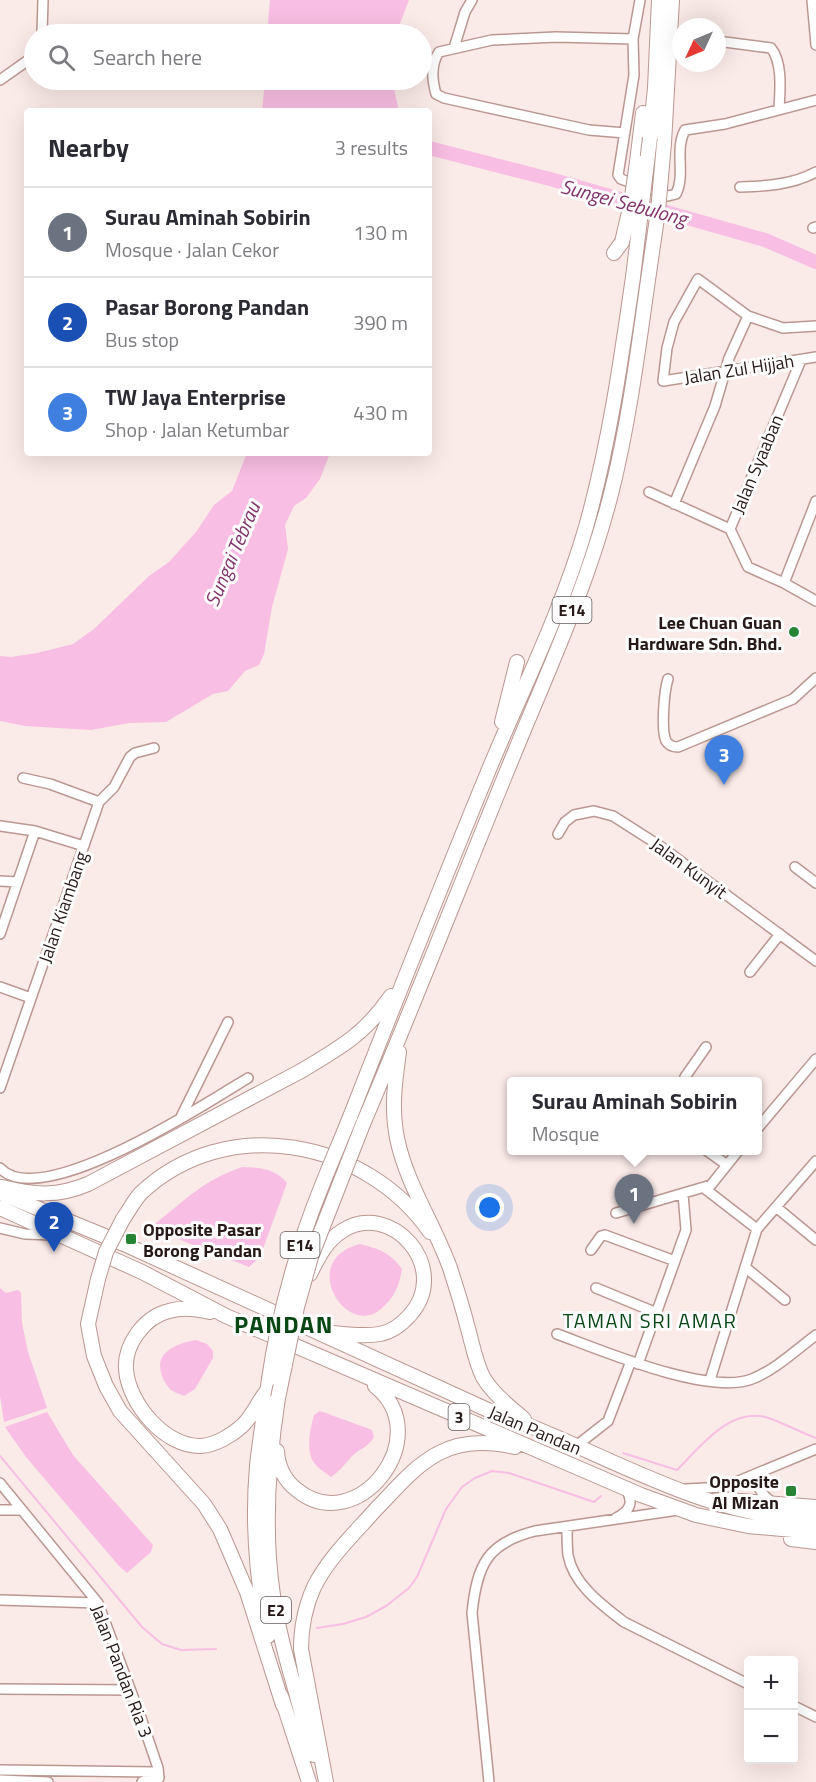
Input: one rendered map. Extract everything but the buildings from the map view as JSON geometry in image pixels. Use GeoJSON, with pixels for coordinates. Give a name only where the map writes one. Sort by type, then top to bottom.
{"type":"FeatureCollection","features":[{"type":"Feature","properties":{"kind":"highway","name":"E14"},"geometry":{"type":"LineString","coordinates":[[271,1389],[274,1342],[303,1235],[491,765],[547,635],[585,528],[597,486],[618,384],[633,277],[655,88],[659,0]]}},
{"type":"Feature","properties":{"kind":"highway","name":"E14"},"geometry":{"type":"LineString","coordinates":[[303,1286],[318,1236],[560,642],[599,537],[612,491],[633,392],[658,212],[672,0]]}},
{"type":"Feature","properties":{"kind":"highway"},"geometry":{"type":"LineString","coordinates":[[618,248],[631,204],[646,84],[657,39]]}},
{"type":"Feature","properties":{"kind":"highway"},"geometry":{"type":"LineString","coordinates":[[491,765],[517,662]]}},
{"type":"Feature","properties":{"kind":"highway"},"geometry":{"type":"LineString","coordinates":[[0,1186],[27,1193],[55,1194],[76,1189],[112,1172],[301,1071],[355,1038],[380,1012],[405,977]]}},
{"type":"Feature","properties":{"kind":"highway"},"geometry":{"type":"LineString","coordinates":[[402,1032],[394,1086],[393,1112],[396,1136],[407,1171],[450,1268],[484,1379],[498,1396],[529,1424]]}},
{"type":"Feature","properties":{"kind":"highway"},"geometry":{"type":"LineString","coordinates":[[283,1705],[247,1592],[220,1529],[197,1496],[120,1411],[106,1386],[94,1356],[88,1324],[106,1252],[123,1219],[140,1194],[165,1174],[193,1158],[222,1149],[262,1144],[296,1147],[315,1152],[361,1170],[387,1186],[422,1221],[450,1268]]}},
{"type":"Feature","properties":{"kind":"highway","name":"Jalan Pandan"},"geometry":{"type":"LineString","coordinates":[[0,1193],[135,1249],[488,1410],[585,1439],[675,1488],[699,1498],[750,1513],[816,1520]]}},
{"type":"Feature","properties":{"kind":"highway","name":"Jalan Pandan"},"geometry":{"type":"LineString","coordinates":[[0,1208],[142,1272],[226,1316],[363,1377],[626,1488],[690,1512],[748,1526],[816,1532]]}},
{"type":"Feature","properties":{"kind":"highway"},"geometry":{"type":"LineString","coordinates":[[303,1286],[320,1254],[332,1239],[345,1229],[369,1223],[389,1228],[408,1241],[422,1263],[425,1275],[422,1299],[407,1319],[388,1332],[367,1335],[315,1332]]}},
{"type":"Feature","properties":{"kind":"highway","name":"E2"},"geometry":{"type":"LineString","coordinates":[[303,1286],[271,1389],[257,1467],[256,1528],[260,1594],[283,1705],[309,1782]]}},
{"type":"Feature","properties":{"kind":"highway"},"geometry":{"type":"LineString","coordinates":[[226,1316],[198,1309],[179,1309],[155,1316],[143,1327],[130,1347],[126,1370],[131,1391],[143,1410],[168,1436],[182,1443],[202,1446],[225,1438],[244,1424],[271,1389]]}},
{"type":"Feature","properties":{"kind":"highway"},"geometry":{"type":"LineString","coordinates":[[273,1431],[281,1471],[299,1492],[309,1498],[335,1504],[356,1497],[381,1476],[390,1464],[398,1445],[399,1430],[392,1404],[386,1395],[363,1377]]}},
{"type":"Feature","properties":{"kind":"highway","name":"E2"},"geometry":{"type":"LineString","coordinates":[[271,1389],[273,1431],[267,1522],[273,1596],[285,1654],[312,1750],[325,1782]]}},
{"type":"Feature","properties":{"kind":"highway"},"geometry":{"type":"LineString","coordinates":[[325,1782],[301,1649],[301,1632],[314,1588],[328,1564],[418,1467],[440,1453],[479,1442],[502,1444],[555,1457]]}},
{"type":"Feature","properties":{"kind":"highway"},"geometry":{"type":"LineString","coordinates":[[699,1498],[816,1507]]}},
{"type":"Feature","properties":{"kind":"highway"},"geometry":{"type":"LineString","coordinates":[[690,1512],[724,1526],[816,1542]]}},
{"type":"Feature","properties":{"kind":"street"},"geometry":{"type":"LineString","coordinates":[[42,24],[43,0]]}},
{"type":"Feature","properties":{"kind":"street"},"geometry":{"type":"LineString","coordinates":[[454,48],[465,12],[472,0]]}},
{"type":"Feature","properties":{"kind":"street"},"geometry":{"type":"LineString","coordinates":[[640,0],[633,39],[634,75],[618,175],[621,179],[669,196],[676,194],[680,185],[680,139],[685,130],[725,124],[816,100]]}},
{"type":"Feature","properties":{"kind":"street"},"geometry":{"type":"LineString","coordinates":[[812,0],[816,45]]}},
{"type":"Feature","properties":{"kind":"street"},"geometry":{"type":"LineString","coordinates":[[625,133],[589,130],[444,98],[436,94],[434,60],[439,52],[492,40],[556,37],[633,39]]}},
{"type":"Feature","properties":{"kind":"street"},"geometry":{"type":"LineString","coordinates":[[726,42],[771,48],[775,53],[780,83],[779,109]]}},
{"type":"Feature","properties":{"kind":"street"},"geometry":{"type":"LineString","coordinates":[[0,80],[24,63]]}},
{"type":"Feature","properties":{"kind":"street"},"geometry":{"type":"LineString","coordinates":[[740,187],[792,182],[816,172]]}},
{"type":"Feature","properties":{"kind":"street","name":"Jalan Zul Hijjah"},"geometry":{"type":"LineString","coordinates":[[748,316],[719,297],[702,281],[698,279],[695,281],[674,322],[669,338],[663,381],[816,357]]}},
{"type":"Feature","properties":{"kind":"street"},"geometry":{"type":"LineString","coordinates":[[674,504],[716,406],[726,371],[748,316],[783,328],[816,326]]}},
{"type":"Feature","properties":{"kind":"street","name":"Jalan Syaaban"},"geometry":{"type":"LineString","coordinates":[[784,583],[748,567],[730,529],[801,360]]}},
{"type":"Feature","properties":{"kind":"street"},"geometry":{"type":"LineString","coordinates":[[649,492],[730,529]]}},
{"type":"Feature","properties":{"kind":"street"},"geometry":{"type":"LineString","coordinates":[[816,501],[812,526],[784,583],[816,602]]}},
{"type":"Feature","properties":{"kind":"street"},"geometry":{"type":"LineString","coordinates":[[668,679],[664,730],[668,743],[672,747],[678,747],[793,699],[816,678]]}},
{"type":"Feature","properties":{"kind":"street"},"geometry":{"type":"LineString","coordinates":[[22,778],[50,784],[99,802],[114,788],[130,757],[135,753],[154,748]]}},
{"type":"Feature","properties":{"kind":"street","name":"Jalan Kiambang"},"geometry":{"type":"LineString","coordinates":[[0,1088],[8,1050],[31,998],[99,802]]}},
{"type":"Feature","properties":{"kind":"street","name":"Jalan Kunyit"},"geometry":{"type":"LineString","coordinates":[[558,834],[565,822],[574,815],[594,811],[613,816],[660,846],[815,958]]}},
{"type":"Feature","properties":{"kind":"street"},"geometry":{"type":"LineString","coordinates":[[0,826],[35,831],[84,846]]}},
{"type":"Feature","properties":{"kind":"street"},"geometry":{"type":"LineString","coordinates":[[0,931],[35,831]]}},
{"type":"Feature","properties":{"kind":"street"},"geometry":{"type":"LineString","coordinates":[[795,867],[816,883]]}},
{"type":"Feature","properties":{"kind":"street"},"geometry":{"type":"LineString","coordinates":[[0,880],[17,882]]}},
{"type":"Feature","properties":{"kind":"street"},"geometry":{"type":"LineString","coordinates":[[750,972],[780,934]]}},
{"type":"Feature","properties":{"kind":"street"},"geometry":{"type":"LineString","coordinates":[[0,987],[31,998]]}},
{"type":"Feature","properties":{"kind":"street"},"geometry":{"type":"LineString","coordinates":[[180,1119],[228,1022]]}},
{"type":"Feature","properties":{"kind":"street"},"geometry":{"type":"LineString","coordinates":[[686,1077],[705,1047]]}},
{"type":"Feature","properties":{"kind":"street"},"geometry":{"type":"LineString","coordinates":[[762,1123],[816,1059]]}},
{"type":"Feature","properties":{"kind":"street"},"geometry":{"type":"LineString","coordinates":[[0,1168],[11,1176],[23,1179],[54,1176],[107,1158],[180,1119],[248,1078]]}},
{"type":"Feature","properties":{"kind":"street"},"geometry":{"type":"LineString","coordinates":[[713,1155],[727,1165]]}},
{"type":"Feature","properties":{"kind":"street"},"geometry":{"type":"LineString","coordinates":[[616,1214],[711,1185],[735,1155]]}},
{"type":"Feature","properties":{"kind":"street"},"geometry":{"type":"LineString","coordinates":[[710,1380],[757,1229],[816,1161]]}},
{"type":"Feature","properties":{"kind":"street"},"geometry":{"type":"LineString","coordinates":[[704,1188],[757,1229]]}},
{"type":"Feature","properties":{"kind":"street"},"geometry":{"type":"LineString","coordinates":[[585,1439],[608,1421],[657,1313],[687,1224],[683,1194]]}},
{"type":"Feature","properties":{"kind":"street"},"geometry":{"type":"LineString","coordinates":[[776,1207],[816,1240]]}},
{"type":"Feature","properties":{"kind":"street"},"geometry":{"type":"LineString","coordinates":[[0,1228],[25,1234],[63,1236]]}},
{"type":"Feature","properties":{"kind":"street"},"geometry":{"type":"LineString","coordinates":[[591,1250],[601,1236],[605,1235],[675,1261]]}},
{"type":"Feature","properties":{"kind":"street"},"geometry":{"type":"LineString","coordinates":[[745,1267],[785,1300]]}},
{"type":"Feature","properties":{"kind":"street"},"geometry":{"type":"LineString","coordinates":[[596,1288],[657,1313]]}},
{"type":"Feature","properties":{"kind":"street"},"geometry":{"type":"LineString","coordinates":[[557,1334],[634,1362],[676,1374],[735,1384],[752,1379],[769,1370],[816,1335]]}},
{"type":"Feature","properties":{"kind":"street"},"geometry":{"type":"LineString","coordinates":[[675,1488],[724,1487],[816,1449]]}},
{"type":"Feature","properties":{"kind":"street"},"geometry":{"type":"LineString","coordinates":[[766,1470],[759,1478],[758,1484],[762,1494],[773,1503]]}},
{"type":"Feature","properties":{"kind":"street","name":"Jalan Pandan Ria 3"},"geometry":{"type":"LineString","coordinates":[[0,1483],[98,1603],[130,1690],[156,1774]]}},
{"type":"Feature","properties":{"kind":"street"},"geometry":{"type":"LineString","coordinates":[[608,1521],[628,1509],[631,1497],[626,1488]]}},
{"type":"Feature","properties":{"kind":"street"},"geometry":{"type":"LineString","coordinates":[[0,1510],[22,1510]]}},
{"type":"Feature","properties":{"kind":"street"},"geometry":{"type":"LineString","coordinates":[[489,1782],[472,1613],[475,1586],[481,1569],[494,1550],[504,1542],[535,1531],[690,1512]]}},
{"type":"Feature","properties":{"kind":"street"},"geometry":{"type":"LineString","coordinates":[[567,1527],[568,1554],[572,1567],[591,1594],[606,1608],[624,1622],[744,1682]]}},
{"type":"Feature","properties":{"kind":"street"},"geometry":{"type":"LineString","coordinates":[[0,1600],[98,1603]]}},
{"type":"Feature","properties":{"kind":"street"},"geometry":{"type":"LineString","coordinates":[[0,1689],[130,1690]]}},
{"type":"Feature","properties":{"kind":"street"},"geometry":{"type":"LineString","coordinates":[[798,1708],[816,1717]]}},
{"type":"Feature","properties":{"kind":"street"},"geometry":{"type":"LineString","coordinates":[[0,1770],[156,1774]]}},
{"type":"Feature","properties":{"kind":"street"},"geometry":{"type":"LineString","coordinates":[[142,1782],[156,1774]]}},
{"type":"Feature","properties":{"kind":"street"},"geometry":{"type":"LineString","coordinates":[[0,1781],[48,1782]]}},
{"type":"Feature","properties":{"kind":"water"},"geometry":{"type":"Polygon","coordinates":[[[270,0],[409,0],[400,24],[268,24],[270,0]]]}},
{"type":"Feature","properties":{"kind":"water"},"geometry":{"type":"Polygon","coordinates":[[[264,90],[394,90],[398,108],[262,108],[264,90]]]}},
{"type":"Feature","properties":{"kind":"water","name":"Sungai Tebrau"},"geometry":{"type":"Polygon","coordinates":[[[246,456],[329,456],[320,479],[306,498],[294,506],[285,525],[288,549],[272,607],[264,654],[259,665],[245,671],[228,691],[213,694],[166,722],[129,723],[91,730],[25,726],[0,721],[0,656],[11,657],[37,653],[73,644],[94,629],[149,576],[169,562],[196,532],[214,505],[232,491],[246,456]]]}},
{"type":"Feature","properties":{"kind":"water"},"geometry":{"type":"Polygon","coordinates":[[[242,1167],[267,1170],[283,1178],[287,1183],[260,1257],[249,1267],[153,1229],[156,1223],[196,1191],[216,1178],[242,1167]]]}},
{"type":"Feature","properties":{"kind":"water"},"geometry":{"type":"Polygon","coordinates":[[[360,1244],[384,1252],[402,1269],[398,1286],[390,1300],[381,1309],[367,1315],[354,1314],[342,1306],[334,1294],[330,1280],[332,1265],[341,1253],[360,1244]]]}},
{"type":"Feature","properties":{"kind":"water"},"geometry":{"type":"Polygon","coordinates":[[[0,1288],[6,1293],[18,1290],[21,1293],[22,1323],[28,1352],[47,1408],[4,1422],[0,1396],[0,1288]]]}},
{"type":"Feature","properties":{"kind":"water"},"geometry":{"type":"Polygon","coordinates":[[[196,1340],[207,1344],[213,1351],[213,1358],[195,1389],[184,1396],[171,1390],[165,1383],[160,1364],[163,1356],[174,1347],[196,1340]]]}},
{"type":"Feature","properties":{"kind":"water"},"geometry":{"type":"Polygon","coordinates":[[[320,1411],[372,1430],[374,1437],[331,1477],[315,1464],[310,1453],[309,1440],[312,1421],[314,1415],[320,1411]]]}},
{"type":"Feature","properties":{"kind":"water"},"geometry":{"type":"Polygon","coordinates":[[[47,1412],[73,1455],[153,1545],[151,1552],[127,1573],[26,1457],[5,1427],[47,1412]]]}},
{"type":"Feature","properties":{"kind":"waterway","name":"Sungei Sebulong"},"geometry":{"type":"LineString","coordinates":[[432,149],[550,179],[765,240],[816,262]]}},
{"type":"Feature","properties":{"kind":"waterway"},"geometry":{"type":"LineString","coordinates":[[623,1453],[677,1470],[717,1430],[742,1418],[755,1416],[769,1418],[816,1438]]}},
{"type":"Feature","properties":{"kind":"waterway"},"geometry":{"type":"LineString","coordinates":[[0,1456],[142,1627],[162,1644],[181,1650],[216,1649]]}},
{"type":"Feature","properties":{"kind":"waterway"},"geometry":{"type":"LineString","coordinates":[[317,1628],[366,1617],[386,1606],[409,1588],[417,1577],[446,1509],[462,1487],[475,1478],[492,1471],[509,1473],[594,1502],[601,1496]]}},
{"type":"Feature","properties":{"kind":"place","name":"Lee Chuan Guan Hardware Sdn. Bhd."},"geometry":{"type":"Point","coordinates":[794,632]}},
{"type":"Feature","properties":{"kind":"place","name":"TW Jaya Enterprise"},"geometry":{"type":"Point","coordinates":[724,785]}},
{"type":"Feature","properties":{"kind":"place","name":"Surau Aminah Sobirin"},"geometry":{"type":"Point","coordinates":[634,1224]}},
{"type":"Feature","properties":{"kind":"place","name":"Opposite Pasar Borong Pandan"},"geometry":{"type":"Point","coordinates":[131,1239]}},
{"type":"Feature","properties":{"kind":"place","name":"Pasar Borong Pandan"},"geometry":{"type":"Point","coordinates":[54,1252]}},
{"type":"Feature","properties":{"kind":"place","name":"Opposite Al Mizan"},"geometry":{"type":"Point","coordinates":[791,1491]}},
{"type":"Feature","properties":{"kind":"district","name":"TAMAN SRI AMAR"},"geometry":{"type":"Point","coordinates":[650,1320]}},
{"type":"Feature","properties":{"kind":"district","name":"PANDAN"},"geometry":{"type":"Point","coordinates":[284,1324]}}]}
